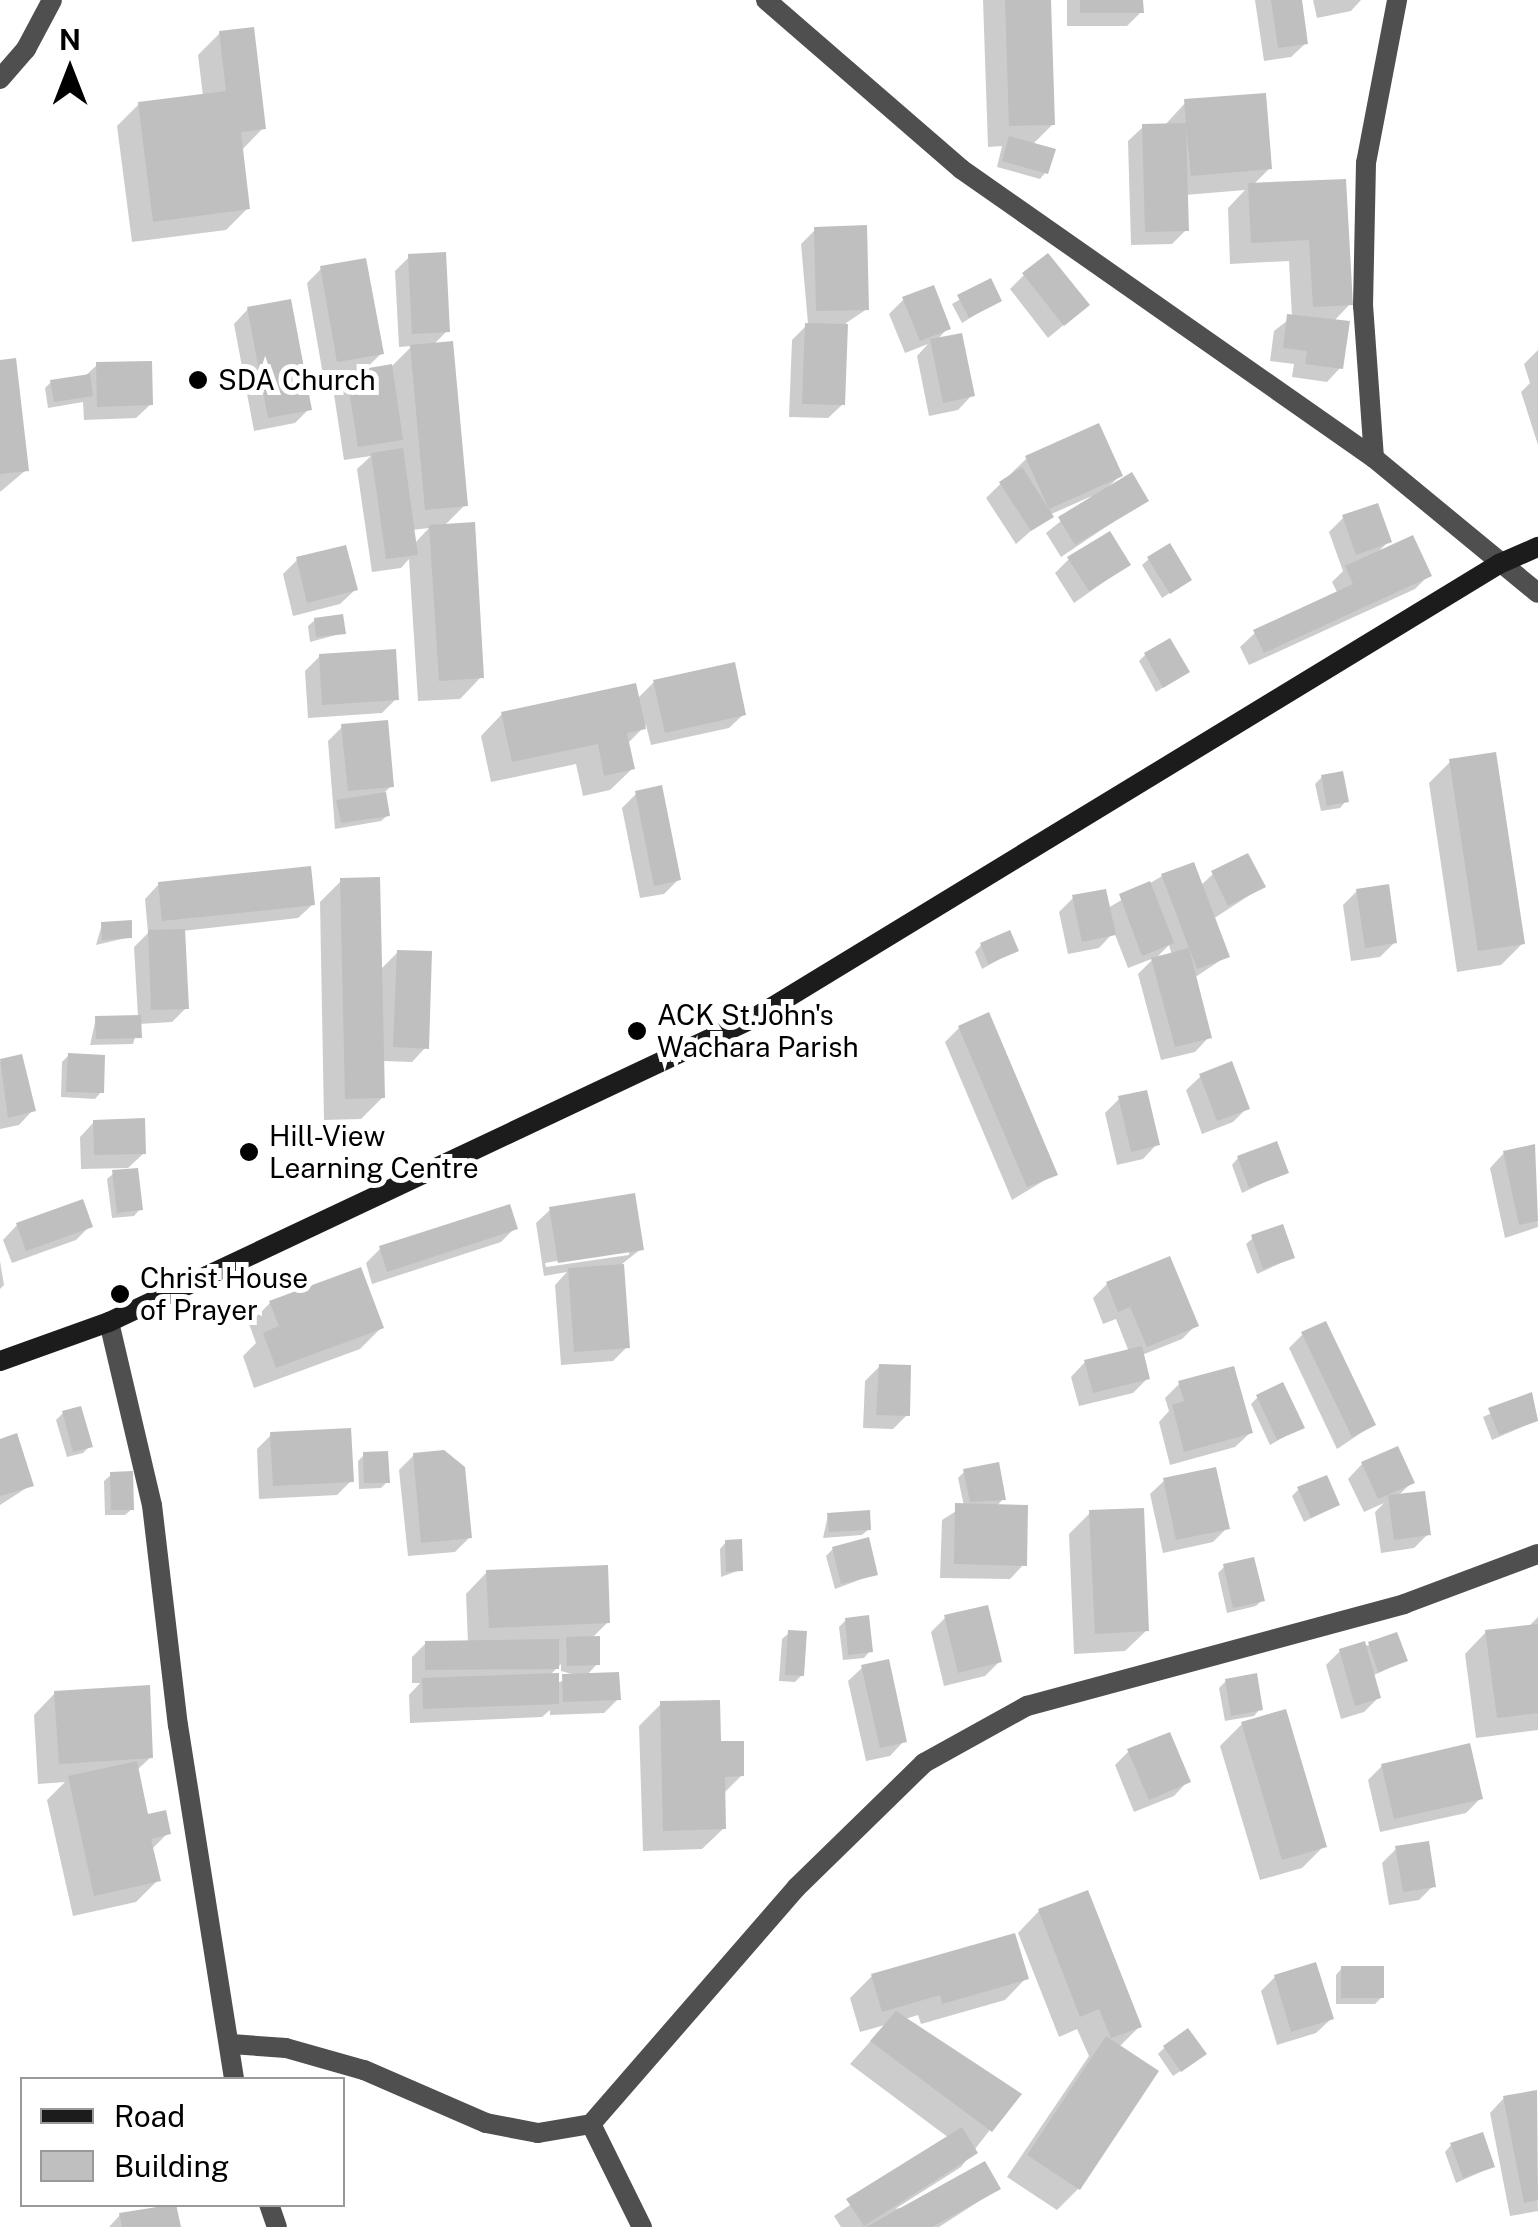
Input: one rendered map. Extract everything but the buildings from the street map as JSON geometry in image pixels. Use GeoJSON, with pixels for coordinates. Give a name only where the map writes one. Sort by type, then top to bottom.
{"type":"FeatureCollection","features":[{"type":"Feature","properties":{"kind":"main road"},"geometry":{"type":"LineString","coordinates":[[0,1360],[109,1322],[754,1018],[1499,564],[1538,548]]}},
{"type":"Feature","properties":{"kind":"street"},"geometry":{"type":"LineString","coordinates":[[0,79],[26,50],[52,0]]}},
{"type":"Feature","properties":{"kind":"street"},"geometry":{"type":"LineString","coordinates":[[766,0],[961,169],[1374,458],[1538,594]]}},
{"type":"Feature","properties":{"kind":"street"},"geometry":{"type":"LineString","coordinates":[[1374,458],[1363,306],[1366,162],[1397,0]]}},
{"type":"Feature","properties":{"kind":"street"},"geometry":{"type":"LineString","coordinates":[[109,1322],[152,1505],[178,1725],[234,2077]]}},
{"type":"Feature","properties":{"kind":"street"},"geometry":{"type":"LineString","coordinates":[[231,2044],[286,2048],[364,2070],[486,2122],[538,2133],[591,2124],[796,1888],[924,1763],[1026,1706],[1404,1604],[1538,1554]]}},
{"type":"Feature","properties":{"kind":"street"},"geometry":{"type":"LineString","coordinates":[[591,2124],[642,2227]]}},
{"type":"Feature","properties":{"kind":"place","name":"SDA Church"},"geometry":{"type":"Point","coordinates":[198,380]}},
{"type":"Feature","properties":{"kind":"place","name":"ACK St.John's Wachara Parish"},"geometry":{"type":"Point","coordinates":[637,1031]}},
{"type":"Feature","properties":{"kind":"place","name":"Hill-View Learning Centre"},"geometry":{"type":"Point","coordinates":[249,1152]}},
{"type":"Feature","properties":{"kind":"place","name":"Christ House of Prayer"},"geometry":{"type":"Point","coordinates":[120,1294]}}]}
